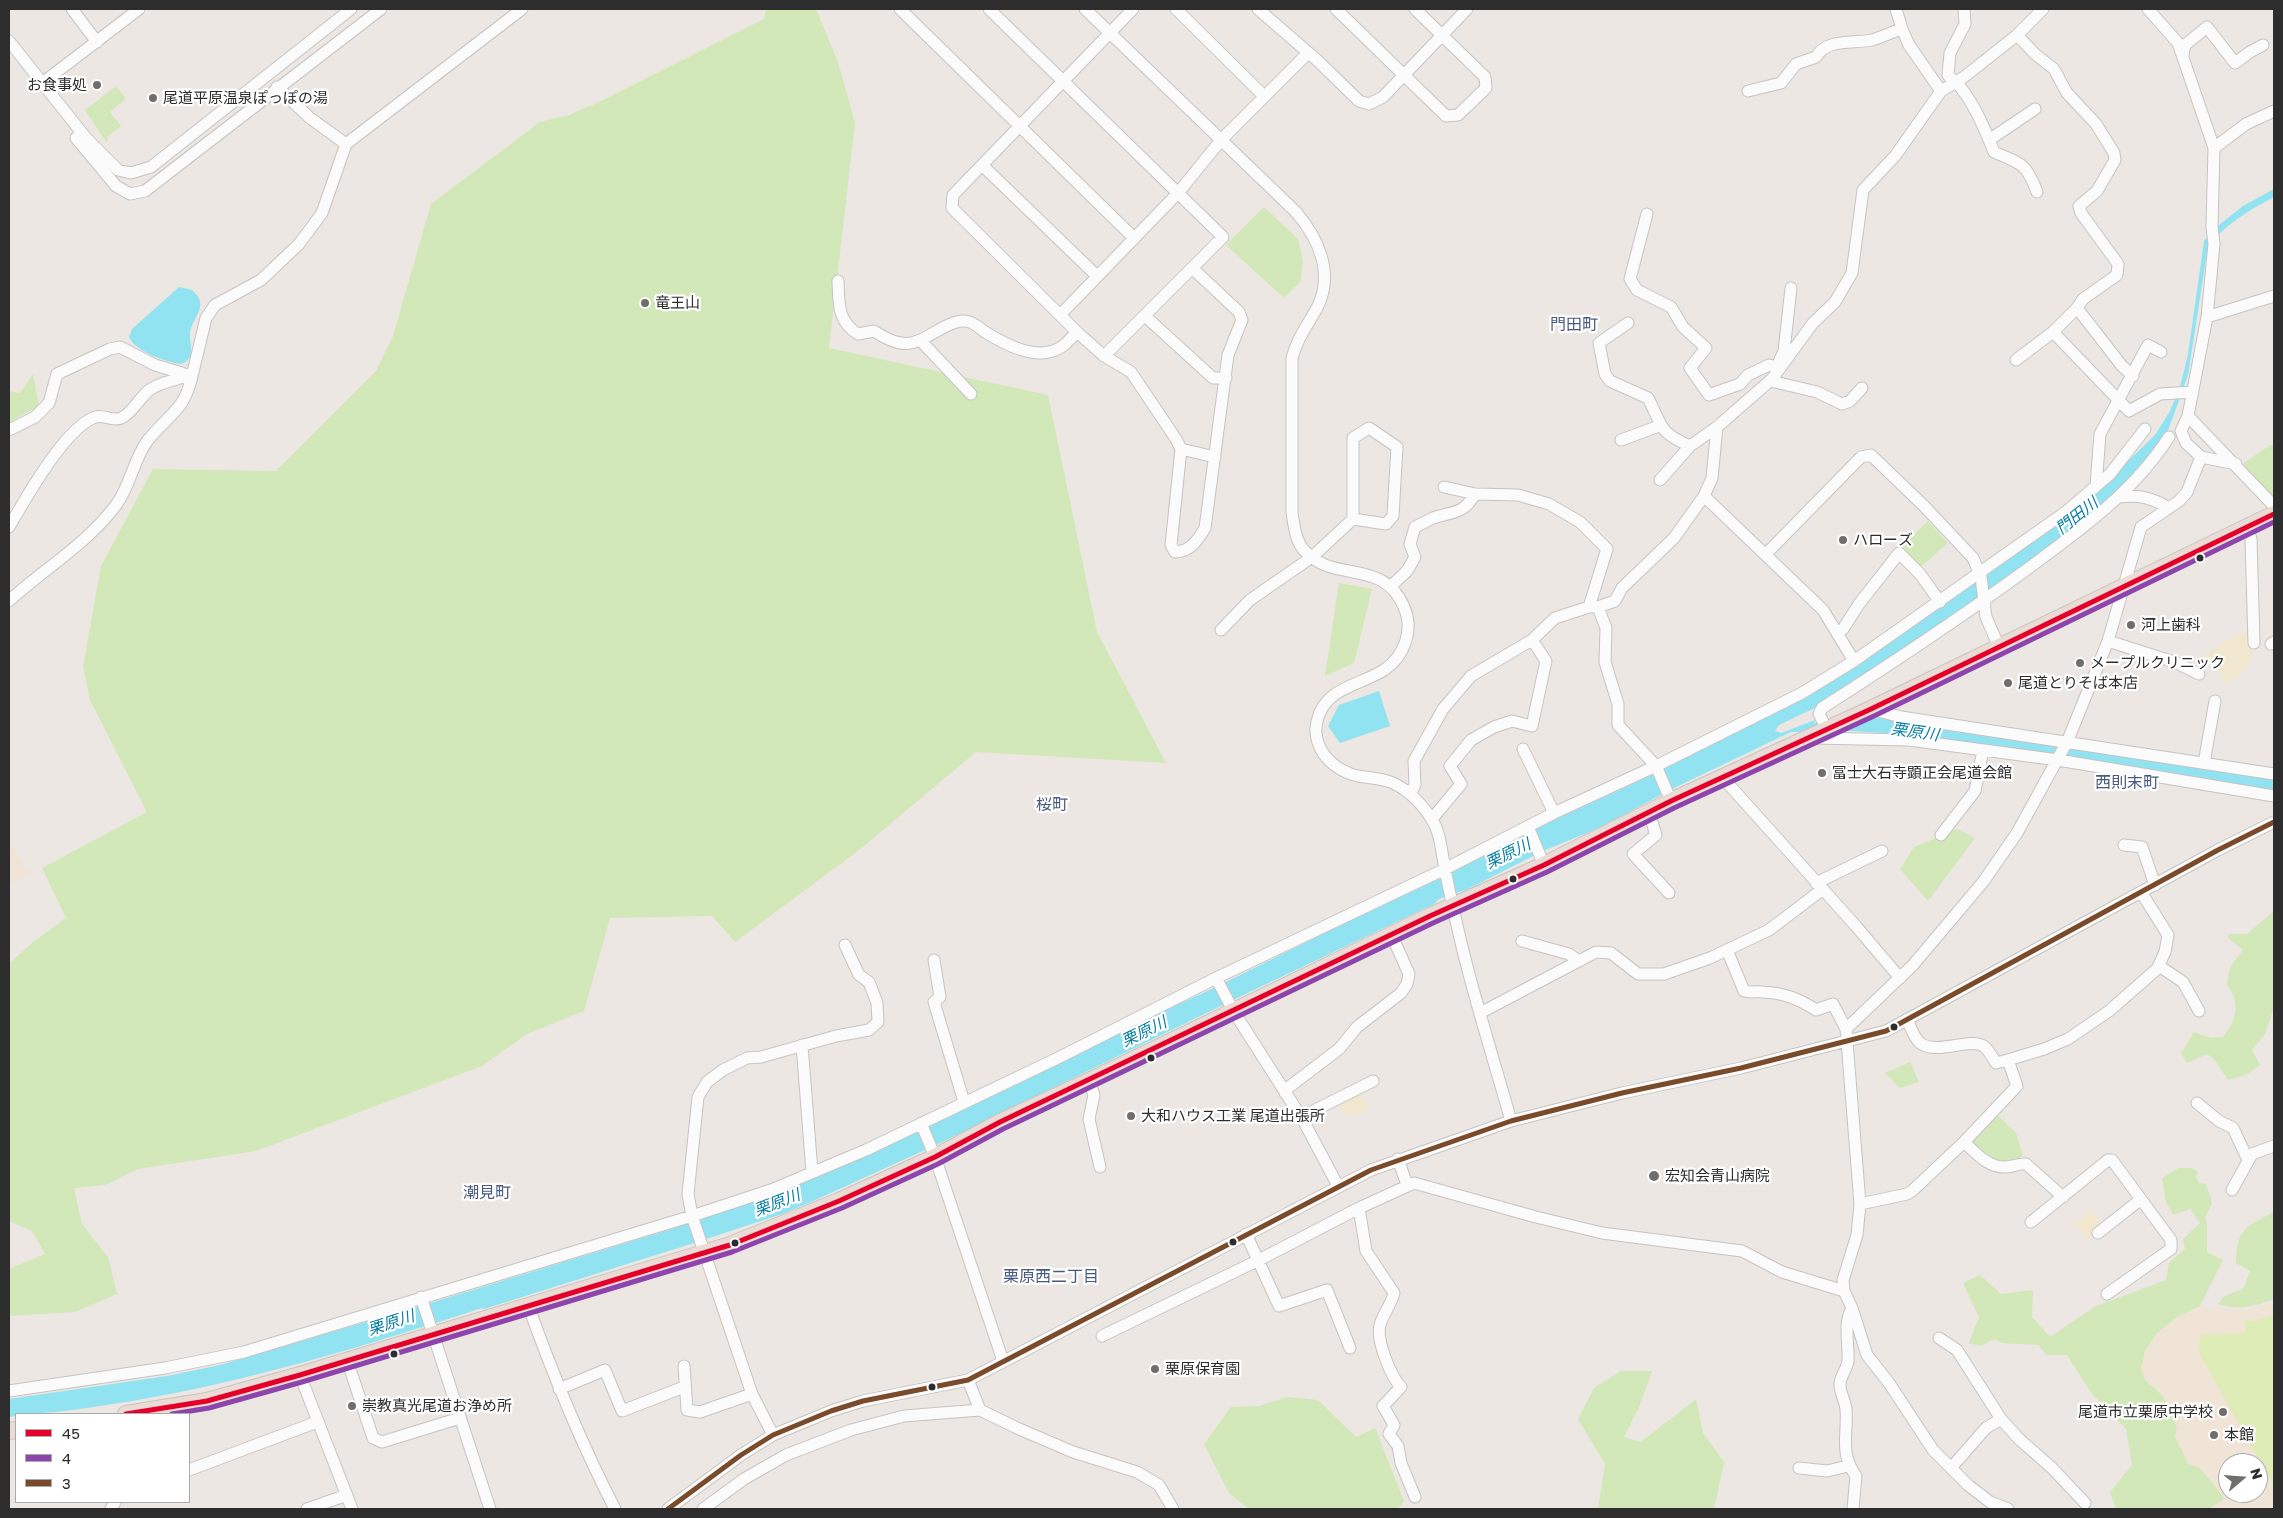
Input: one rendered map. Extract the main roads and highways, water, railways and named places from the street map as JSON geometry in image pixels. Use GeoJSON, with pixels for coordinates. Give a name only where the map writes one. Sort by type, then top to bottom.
{"type":"FeatureCollection","features":[{"type":"Feature","properties":{"kind":"highway"},"geometry":{"type":"LineString","coordinates":[[132,1413],[207,1400],[300,1375],[431,1329],[528,1305],[701,1247],[730,1245],[839,1201],[933,1152],[1089,1081],[1232,1008],[1392,936],[1452,901],[1649,812],[1669,797],[1722,778],[1818,730],[1871,709],[2274,514]]}},
{"type":"Feature","properties":{"kind":"water"},"geometry":{"type":"Polygon","coordinates":[[[2274,189],[2274,197],[2238,218],[2208,246],[2188,375],[2169,428],[2141,470],[2076,527],[1998,585],[1823,704],[1779,725],[1775,731],[1781,733],[1815,720],[1814,723],[1879,718],[2274,780],[2274,790],[2064,756],[1898,734],[1852,731],[1791,732],[1672,789],[1599,828],[1543,851],[1468,889],[1439,899],[1434,904],[936,1145],[782,1214],[484,1309],[482,1308],[265,1373],[132,1401],[41,1413],[15,1413],[15,1416],[9,1417],[9,1399],[167,1376],[220,1365],[668,1230],[753,1201],[1218,986],[1361,915],[1435,881],[1509,841],[1654,774],[1823,683],[2098,490],[2155,435],[2170,411],[2180,387],[2188,354],[2204,241],[2220,224],[2243,206],[2274,189]]]}},
{"type":"Feature","properties":{"kind":"water"},"geometry":{"type":"Polygon","coordinates":[[[179,287],[192,290],[200,301],[199,312],[190,333],[191,355],[181,364],[160,359],[145,352],[129,337],[132,329],[179,287]]]}},
{"type":"Feature","properties":{"kind":"water"},"geometry":{"type":"Polygon","coordinates":[[[1379,691],[1390,726],[1340,743],[1328,726],[1339,705],[1379,691]]]}},
{"type":"Feature","properties":{"kind":"place","name":"お食事処"},"geometry":{"type":"Point","coordinates":[97,85]}},
{"type":"Feature","properties":{"kind":"place","name":"尾道平原温泉ぽっぽの湯"},"geometry":{"type":"Point","coordinates":[153,98]}},
{"type":"Feature","properties":{"kind":"place","name":"竜王山"},"geometry":{"type":"Point","coordinates":[645,303]}},
{"type":"Feature","properties":{"kind":"place","name":"ハローズ"},"geometry":{"type":"Point","coordinates":[1843,540]}},
{"type":"Feature","properties":{"kind":"place","name":"河上歯科"},"geometry":{"type":"Point","coordinates":[2131,625]}},
{"type":"Feature","properties":{"kind":"place","name":"メープルクリニック"},"geometry":{"type":"Point","coordinates":[2080,663]}},
{"type":"Feature","properties":{"kind":"place","name":"尾道とりそば本店"},"geometry":{"type":"Point","coordinates":[2008,683]}},
{"type":"Feature","properties":{"kind":"place","name":"冨士大石寺顕正会尾道会館"},"geometry":{"type":"Point","coordinates":[1822,773]}},
{"type":"Feature","properties":{"kind":"place","name":"大和ハウス工業 尾道出張所"},"geometry":{"type":"Point","coordinates":[1131,1116]}},
{"type":"Feature","properties":{"kind":"place","name":"宏知会青山病院"},"geometry":{"type":"Point","coordinates":[1654,1176]}},
{"type":"Feature","properties":{"kind":"place","name":"栗原保育園"},"geometry":{"type":"Point","coordinates":[1155,1369]}},
{"type":"Feature","properties":{"kind":"place","name":"崇教真光尾道お浄め所"},"geometry":{"type":"Point","coordinates":[352,1406]}},
{"type":"Feature","properties":{"kind":"place","name":"尾道市立栗原中学校"},"geometry":{"type":"Point","coordinates":[2223,1412]}},
{"type":"Feature","properties":{"kind":"place","name":"本館"},"geometry":{"type":"Point","coordinates":[2214,1435]}},
{"type":"Feature","properties":{"kind":"district","name":"門田町"},"geometry":{"type":"Point","coordinates":[1574,325]}},
{"type":"Feature","properties":{"kind":"district","name":"西則末町"},"geometry":{"type":"Point","coordinates":[2127,783]}},
{"type":"Feature","properties":{"kind":"district","name":"桜町"},"geometry":{"type":"Point","coordinates":[1052,805]}},
{"type":"Feature","properties":{"kind":"district","name":"潮見町"},"geometry":{"type":"Point","coordinates":[487,1193]}},
{"type":"Feature","properties":{"kind":"district","name":"栗原西二丁目"},"geometry":{"type":"Point","coordinates":[1051,1277]}},
{"type":"Feature","properties":{"kind":"water label","name":"門田川"},"geometry":{"type":"Point","coordinates":[2077,516]}},
{"type":"Feature","properties":{"kind":"water label","name":"栗原川"},"geometry":{"type":"Point","coordinates":[1915,732]}},
{"type":"Feature","properties":{"kind":"water label","name":"栗原川"},"geometry":{"type":"Point","coordinates":[1508,854]}},
{"type":"Feature","properties":{"kind":"water label","name":"栗原川"},"geometry":{"type":"Point","coordinates":[1144,1032]}},
{"type":"Feature","properties":{"kind":"water label","name":"栗原川"},"geometry":{"type":"Point","coordinates":[777,1203]}},
{"type":"Feature","properties":{"kind":"water label","name":"栗原川"},"geometry":{"type":"Point","coordinates":[391,1323]}}]}
